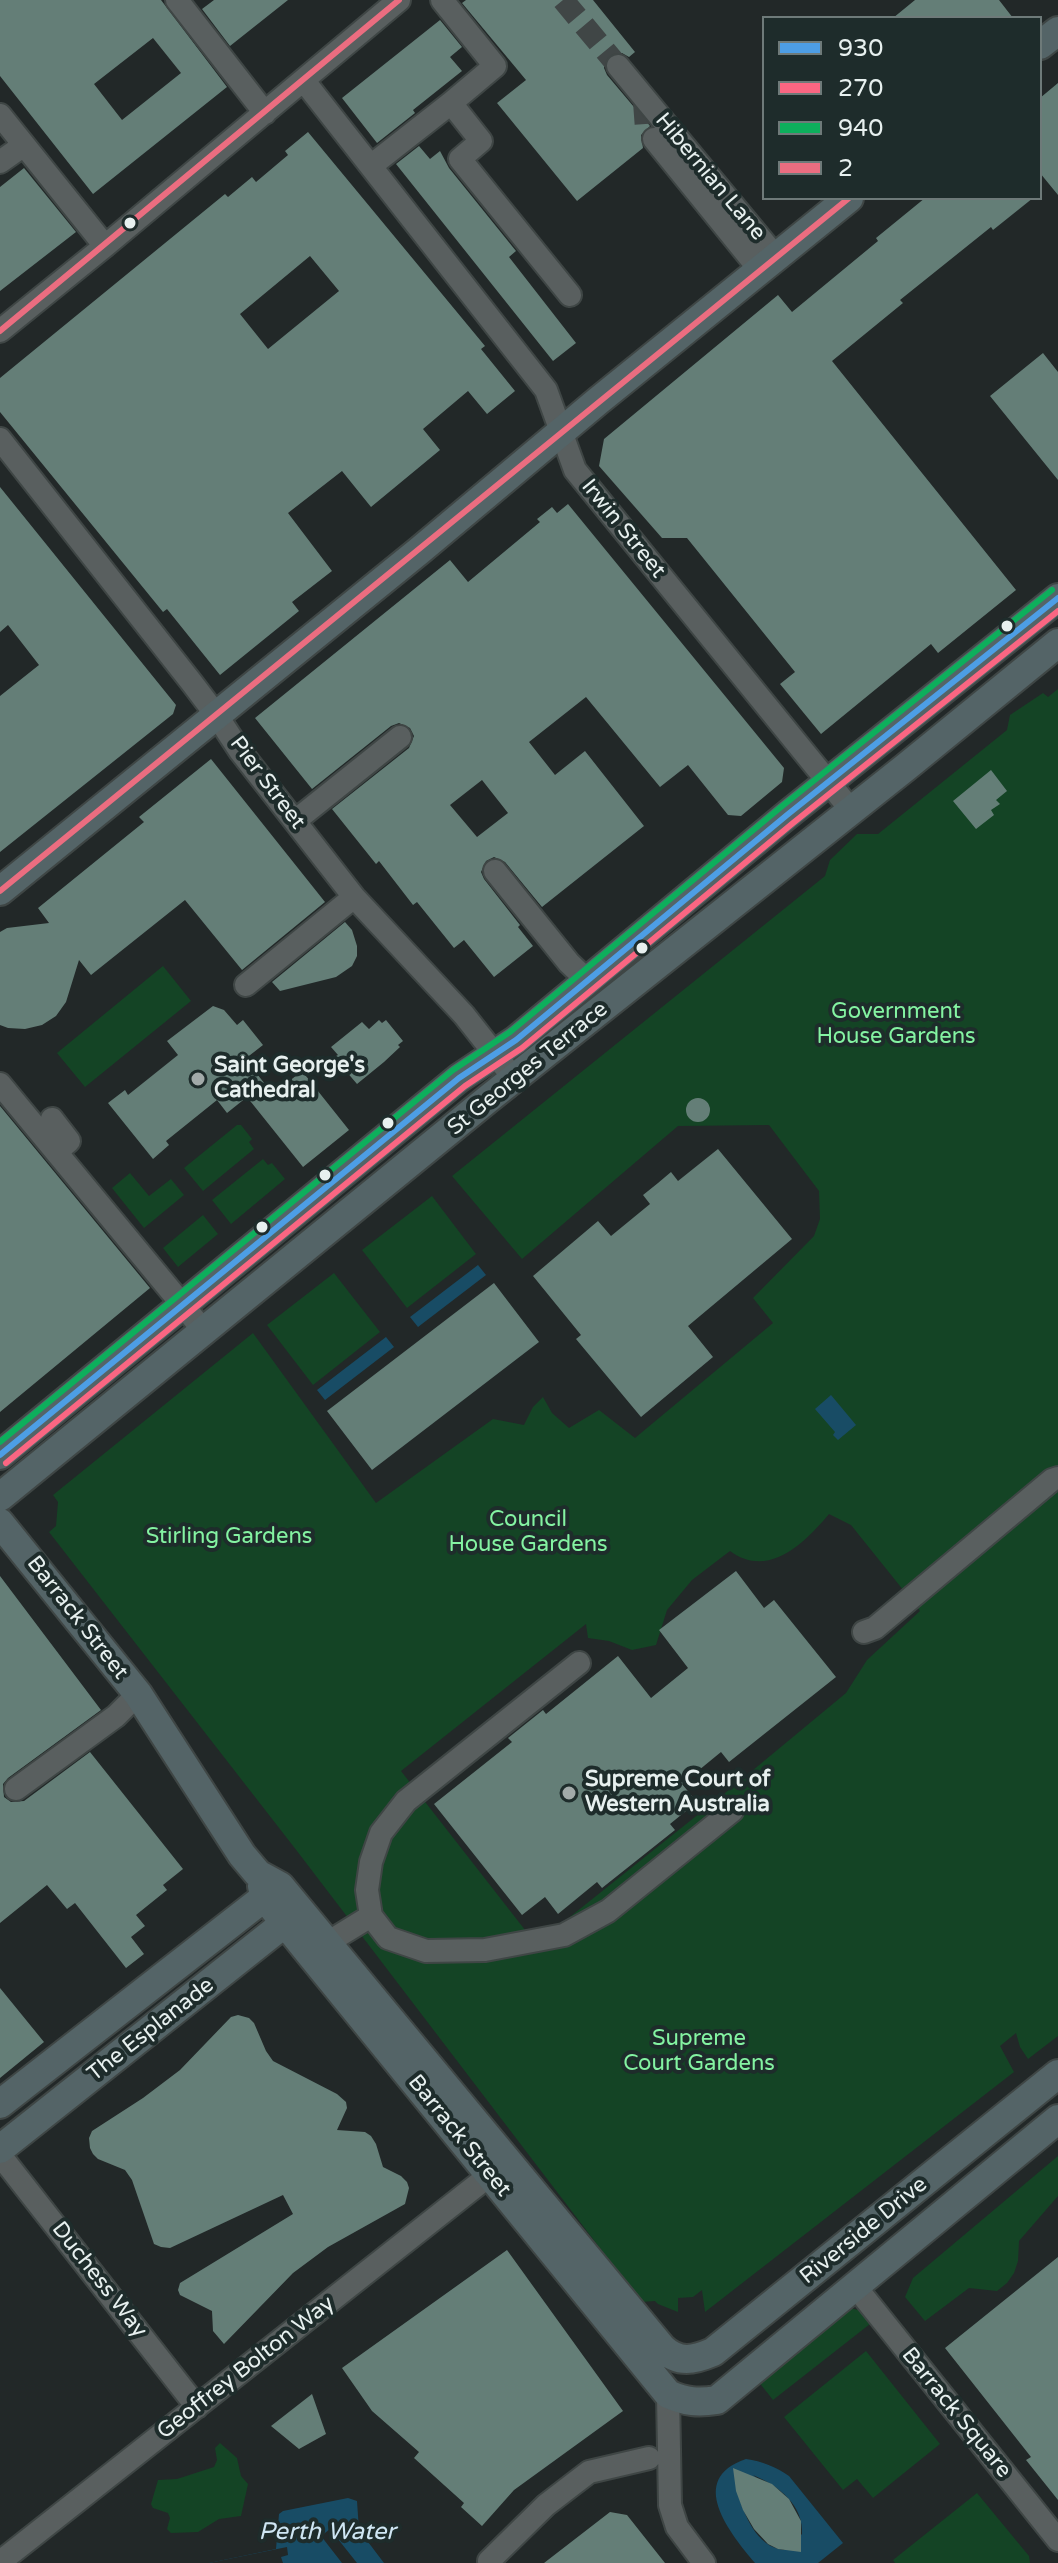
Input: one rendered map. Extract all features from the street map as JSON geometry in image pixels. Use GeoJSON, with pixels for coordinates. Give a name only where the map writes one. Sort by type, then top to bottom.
{"type":"FeatureCollection","features":[{"type":"Feature","properties":{"kind":"main road"},"geometry":{"type":"LineString","coordinates":[[1042,43],[1058,31]]}},
{"type":"Feature","properties":{"kind":"main road"},"geometry":{"type":"LineString","coordinates":[[0,891],[847,200]]}},
{"type":"Feature","properties":{"kind":"main road","name":"St Georges Terrace"},"geometry":{"type":"LineString","coordinates":[[0,1455],[459,1078],[495,1055],[588,981],[828,782],[1058,598]]}},
{"type":"Feature","properties":{"kind":"main road","name":"St Georges Terrace"},"geometry":{"type":"LineString","coordinates":[[0,1497],[1058,643]]}},
{"type":"Feature","properties":{"kind":"main road","name":"Barrack Street"},"geometry":{"type":"LineString","coordinates":[[0,1523],[138,1694],[242,1855],[662,2348]]}},
{"type":"Feature","properties":{"kind":"main road","name":"The Esplanade"},"geometry":{"type":"LineString","coordinates":[[0,2104],[268,1886]]}},
{"type":"Feature","properties":{"kind":"main road","name":"The Esplanade"},"geometry":{"type":"LineString","coordinates":[[0,2152],[293,1917]]}},
{"type":"Feature","properties":{"kind":"main road","name":"Barrack Street"},"geometry":{"type":"LineString","coordinates":[[319,1949],[491,2174],[668,2394]]}},
{"type":"Feature","properties":{"kind":"main road","name":"Riverside Drive"},"geometry":{"type":"LineString","coordinates":[[662,2348],[675,2358],[692,2361],[713,2352],[1058,2074]]}},
{"type":"Feature","properties":{"kind":"main road","name":"Riverside Drive"},"geometry":{"type":"LineString","coordinates":[[668,2394],[692,2402],[717,2400],[1058,2119]]}},
{"type":"Feature","properties":{"kind":"main road"},"geometry":{"type":"LineString","coordinates":[[803,2280],[835,2277],[855,2286]]}},
{"type":"Feature","properties":{"kind":"street"},"geometry":{"type":"LineString","coordinates":[[177,0],[265,113]]}},
{"type":"Feature","properties":{"kind":"street"},"geometry":{"type":"LineString","coordinates":[[0,331],[399,0]]}},
{"type":"Feature","properties":{"kind":"street"},"geometry":{"type":"LineString","coordinates":[[372,165],[495,66],[442,0]]}},
{"type":"Feature","properties":{"kind":"street","name":"Hibernian Lane"},"geometry":{"type":"LineString","coordinates":[[618,66],[768,263]]}},
{"type":"Feature","properties":{"kind":"street","name":"Irwin Street"},"geometry":{"type":"LineString","coordinates":[[304,81],[546,390],[575,470],[851,810]]}},
{"type":"Feature","properties":{"kind":"street"},"geometry":{"type":"LineString","coordinates":[[451,103],[481,141],[460,159],[525,254],[570,295]]}},
{"type":"Feature","properties":{"kind":"street"},"geometry":{"type":"LineString","coordinates":[[0,115],[105,246]]}},
{"type":"Feature","properties":{"kind":"street","name":"Hibernian Lane"},"geometry":{"type":"LineString","coordinates":[[654,139],[768,263]]}},
{"type":"Feature","properties":{"kind":"street"},"geometry":{"type":"LineString","coordinates":[[0,162],[24,145]]}},
{"type":"Feature","properties":{"kind":"street","name":"Pier Street"},"geometry":{"type":"LineString","coordinates":[[0,439],[354,897],[464,1015],[515,1080]]}},
{"type":"Feature","properties":{"kind":"street"},"geometry":{"type":"LineString","coordinates":[[295,821],[400,737]]}},
{"type":"Feature","properties":{"kind":"street"},"geometry":{"type":"LineString","coordinates":[[495,871],[569,963],[588,981]]}},
{"type":"Feature","properties":{"kind":"street"},"geometry":{"type":"LineString","coordinates":[[246,985],[354,897]]}},
{"type":"Feature","properties":{"kind":"street"},"geometry":{"type":"LineString","coordinates":[[0,1084],[204,1331]]}},
{"type":"Feature","properties":{"kind":"street"},"geometry":{"type":"LineString","coordinates":[[52,1119],[69,1141],[56,1152]]}},
{"type":"Feature","properties":{"kind":"street"},"geometry":{"type":"LineString","coordinates":[[864,1632],[875,1628],[1058,1478]]}},
{"type":"Feature","properties":{"kind":"street"},"geometry":{"type":"LineString","coordinates":[[579,1663],[406,1801],[381,1833],[371,1862],[367,1890],[371,1916],[388,1938],[426,1951],[485,1950],[564,1935],[608,1911],[732,1811]]}},
{"type":"Feature","properties":{"kind":"street"},"geometry":{"type":"LineString","coordinates":[[16,1789],[116,1716],[138,1694]]}},
{"type":"Feature","properties":{"kind":"street"},"geometry":{"type":"LineString","coordinates":[[319,1949],[371,1916]]}},
{"type":"Feature","properties":{"kind":"street","name":"Duchess Way"},"geometry":{"type":"LineString","coordinates":[[0,2152],[197,2407]]}},
{"type":"Feature","properties":{"kind":"street","name":"Geoffrey Bolton Way"},"geometry":{"type":"LineString","coordinates":[[0,2562],[491,2174]]}},
{"type":"Feature","properties":{"kind":"street","name":"Barrack Square"},"geometry":{"type":"LineString","coordinates":[[855,2286],[1058,2540]]}},
{"type":"Feature","properties":{"kind":"street"},"geometry":{"type":"LineString","coordinates":[[668,2394],[670,2505],[677,2527],[704,2563]]}},
{"type":"Feature","properties":{"kind":"street"},"geometry":{"type":"LineString","coordinates":[[489,2561],[546,2505],[589,2472],[649,2458]]}},
{"type":"Feature","properties":{"kind":"green space"},"geometry":{"type":"Polygon","coordinates":[[[1058,689],[1058,2036],[1028,2059],[1016,2033],[1000,2046],[1014,2072],[705,2312],[702,2290],[693,2297],[678,2298],[678,2312],[655,2301],[641,2302],[49,1532],[56,1526],[58,1502],[53,1495],[253,1333],[376,1503],[493,1419],[524,1425],[533,1407],[543,1397],[552,1413],[569,1428],[599,1410],[635,1438],[773,1323],[753,1298],[814,1236],[820,1219],[819,1191],[769,1125],[678,1126],[522,1259],[452,1176],[825,876],[830,860],[857,834],[878,834],[1007,730],[1010,715],[1043,693],[1048,697],[1058,689]],[[829,1514],[797,1546],[771,1560],[744,1559],[730,1551],[692,1580],[667,1610],[656,1645],[632,1650],[609,1641],[588,1638],[586,1624],[401,1771],[536,1944],[846,1693],[867,1660],[920,1611],[851,1525],[829,1514]]]}},
{"type":"Feature","properties":{"kind":"green space"},"geometry":{"type":"Polygon","coordinates":[[[163,966],[191,1001],[85,1087],[57,1053],[163,966]]]}},
{"type":"Feature","properties":{"kind":"green space"},"geometry":{"type":"Polygon","coordinates":[[[237,1125],[241,1125],[252,1139],[249,1142],[254,1149],[203,1191],[184,1168],[237,1125]]]}},
{"type":"Feature","properties":{"kind":"green space"},"geometry":{"type":"Polygon","coordinates":[[[263,1159],[268,1165],[272,1163],[285,1179],[231,1224],[212,1200],[263,1159]]]}},
{"type":"Feature","properties":{"kind":"green space"},"geometry":{"type":"Polygon","coordinates":[[[130,1173],[149,1196],[171,1179],[184,1195],[144,1228],[112,1188],[130,1173]]]}},
{"type":"Feature","properties":{"kind":"green space"},"geometry":{"type":"Polygon","coordinates":[[[432,1196],[476,1254],[407,1308],[362,1250],[432,1196]]]}},
{"type":"Feature","properties":{"kind":"green space"},"geometry":{"type":"Polygon","coordinates":[[[203,1215],[218,1234],[178,1267],[163,1248],[203,1215]]]}},
{"type":"Feature","properties":{"kind":"green space"},"geometry":{"type":"Polygon","coordinates":[[[334,1273],[380,1332],[313,1385],[267,1325],[334,1273]]]}},
{"type":"Feature","properties":{"kind":"green space"},"geometry":{"type":"Polygon","coordinates":[[[1058,2156],[1058,2196],[1019,2241],[1018,2261],[1007,2283],[997,2291],[969,2288],[925,2321],[905,2297],[913,2278],[1058,2156]]]}},
{"type":"Feature","properties":{"kind":"green space"},"geometry":{"type":"Polygon","coordinates":[[[849,2308],[859,2310],[870,2324],[773,2400],[758,2381],[849,2308]]]}},
{"type":"Feature","properties":{"kind":"green space"},"geometry":{"type":"Polygon","coordinates":[[[866,2351],[940,2444],[873,2498],[857,2479],[843,2490],[784,2417],[866,2351]]]}},
{"type":"Feature","properties":{"kind":"green space"},"geometry":{"type":"Polygon","coordinates":[[[220,2443],[237,2458],[241,2476],[248,2484],[241,2516],[219,2519],[198,2532],[171,2533],[167,2529],[168,2513],[153,2508],[151,2504],[158,2480],[177,2479],[214,2467],[217,2460],[215,2448],[220,2443]]]}},
{"type":"Feature","properties":{"kind":"green space"},"geometry":{"type":"Polygon","coordinates":[[[977,2493],[1029,2556],[1030,2563],[895,2563],[893,2560],[977,2493]]]}},
{"type":"Feature","properties":{"kind":"water"},"geometry":{"type":"Polygon","coordinates":[[[478,1265],[486,1275],[418,1327],[410,1317],[478,1265]]]}},
{"type":"Feature","properties":{"kind":"water"},"geometry":{"type":"Polygon","coordinates":[[[386,1337],[394,1347],[325,1400],[317,1390],[386,1337]]]}},
{"type":"Feature","properties":{"kind":"water"},"geometry":{"type":"Polygon","coordinates":[[[831,1395],[856,1425],[838,1440],[815,1409],[831,1395]]]}},
{"type":"Feature","properties":{"kind":"water"},"geometry":{"type":"Polygon","coordinates":[[[746,2459],[774,2467],[789,2476],[843,2543],[818,2563],[755,2563],[725,2522],[719,2507],[716,2493],[719,2479],[728,2468],[746,2459]],[[753,2475],[758,2479],[737,2491],[748,2519],[759,2536],[774,2548],[784,2550],[800,2533],[802,2535],[802,2524],[788,2498],[753,2475]]]}},
{"type":"Feature","properties":{"kind":"water","name":"Perth Water"},"geometry":{"type":"Polygon","coordinates":[[[348,2498],[357,2501],[359,2530],[384,2563],[209,2563],[276,2549],[279,2514],[283,2511],[348,2498]]]}},
{"type":"Feature","properties":{"kind":"pier"},"geometry":{"type":"Polygon","coordinates":[[[330,2529],[357,2563],[342,2563],[321,2536],[330,2529]]]}},
{"type":"Feature","properties":{"kind":"pier"},"geometry":{"type":"Polygon","coordinates":[[[287,2547],[288,2555],[281,2557],[283,2563],[209,2563],[287,2547]]]}},
{"type":"Feature","properties":{"kind":"building"},"geometry":{"type":"Polygon","coordinates":[[[0,0],[161,0],[227,87],[93,194],[0,76],[0,0]],[[153,38],[94,84],[122,120],[181,73],[153,38]]]}},
{"type":"Feature","properties":{"kind":"building"},"geometry":{"type":"Polygon","coordinates":[[[214,0],[288,0],[230,46],[202,9],[214,0]]]}},
{"type":"Feature","properties":{"kind":"building"},"geometry":{"type":"Polygon","coordinates":[[[466,0],[593,0],[635,52],[629,57],[622,53],[610,55],[605,60],[604,68],[650,126],[641,135],[643,148],[577,201],[497,103],[526,80],[462,3],[466,0]]]}},
{"type":"Feature","properties":{"kind":"building"},"geometry":{"type":"Polygon","coordinates":[[[915,0],[999,0],[1011,16],[895,16],[915,0]]]}},
{"type":"Feature","properties":{"kind":"building"},"geometry":{"type":"Polygon","coordinates":[[[440,20],[462,47],[450,57],[462,71],[377,143],[342,98],[440,20]]]}},
{"type":"Feature","properties":{"kind":"building"},"geometry":{"type":"Polygon","coordinates":[[[1058,83],[1058,195],[1042,175],[1042,96],[1058,83]]]}},
{"type":"Feature","properties":{"kind":"building"},"geometry":{"type":"Polygon","coordinates":[[[308,132],[485,346],[481,349],[515,391],[487,414],[468,391],[423,429],[440,450],[371,507],[342,471],[288,513],[332,571],[292,602],[299,611],[220,675],[167,609],[163,612],[0,412],[0,378],[225,194],[228,197],[252,177],[256,182],[288,155],[285,151],[308,132]],[[310,256],[240,314],[268,349],[339,291],[310,256]]]}},
{"type":"Feature","properties":{"kind":"building"},"geometry":{"type":"Polygon","coordinates":[[[419,146],[430,159],[440,151],[449,168],[516,251],[509,257],[576,343],[553,361],[396,164],[419,146]]]}},
{"type":"Feature","properties":{"kind":"building"},"geometry":{"type":"Polygon","coordinates":[[[24,168],[76,232],[0,291],[0,187],[24,168]]]}},
{"type":"Feature","properties":{"kind":"building"},"geometry":{"type":"Polygon","coordinates":[[[923,200],[1030,200],[993,230],[991,227],[900,300],[903,303],[832,361],[1016,590],[938,653],[931,644],[821,734],[780,684],[795,672],[687,538],[662,538],[599,466],[604,439],[778,295],[792,312],[878,241],[876,238],[923,200]]]}},
{"type":"Feature","properties":{"kind":"building"},"geometry":{"type":"Polygon","coordinates":[[[1043,353],[1058,372],[1058,480],[990,396],[1043,353]]]}},
{"type":"Feature","properties":{"kind":"building"},"geometry":{"type":"Polygon","coordinates":[[[0,487],[176,705],[173,714],[0,852],[0,696],[39,665],[8,625],[0,632],[0,487]]]}},
{"type":"Feature","properties":{"kind":"building"},"geometry":{"type":"Polygon","coordinates":[[[568,504],[784,768],[782,782],[741,816],[728,815],[688,765],[660,787],[586,697],[529,742],[555,775],[585,751],[644,826],[542,907],[505,862],[494,857],[486,861],[481,872],[484,879],[533,946],[494,977],[464,940],[454,948],[417,902],[413,905],[379,861],[376,864],[332,809],[409,748],[414,736],[410,728],[399,723],[391,726],[312,789],[255,718],[450,560],[468,582],[540,522],[537,519],[552,507],[557,513],[568,504]],[[482,780],[450,805],[477,837],[508,813],[482,780]]]}},
{"type":"Feature","properties":{"kind":"building"},"geometry":{"type":"Polygon","coordinates":[[[211,759],[325,902],[242,970],[185,900],[91,975],[79,960],[66,1002],[56,1016],[42,1025],[25,1029],[0,1025],[0,932],[7,928],[49,923],[38,908],[144,822],[139,817],[211,759]]]}},
{"type":"Feature","properties":{"kind":"building"},"geometry":{"type":"Polygon","coordinates":[[[991,770],[1007,791],[996,800],[1000,804],[991,810],[994,815],[976,829],[953,801],[991,770]]]}},
{"type":"Feature","properties":{"kind":"building"},"geometry":{"type":"Polygon","coordinates":[[[345,922],[352,930],[357,946],[357,956],[352,966],[336,977],[280,991],[272,982],[345,922]]]}},
{"type":"Feature","properties":{"kind":"building","name":"Saint George's Cathedral"},"geometry":{"type":"Polygon","coordinates":[[[213,1006],[224,1010],[237,1025],[243,1020],[263,1045],[245,1059],[273,1094],[302,1071],[349,1130],[303,1167],[247,1097],[227,1113],[217,1100],[166,1141],[169,1145],[153,1159],[108,1103],[125,1090],[128,1095],[178,1055],[167,1041],[213,1006]]]}},
{"type":"Feature","properties":{"kind":"building"},"geometry":{"type":"Polygon","coordinates":[[[379,1020],[382,1023],[386,1020],[403,1041],[357,1084],[334,1057],[338,1055],[331,1047],[362,1022],[369,1029],[379,1020]]]}},
{"type":"Feature","properties":{"kind":"building"},"geometry":{"type":"Polygon","coordinates":[[[698,1098],[709,1105],[710,1110],[703,1121],[698,1122],[687,1115],[686,1110],[693,1099],[698,1098]]]}},
{"type":"Feature","properties":{"kind":"building"},"geometry":{"type":"Polygon","coordinates":[[[0,1106],[150,1288],[0,1412],[0,1106]]]}},
{"type":"Feature","properties":{"kind":"building"},"geometry":{"type":"Polygon","coordinates":[[[718,1149],[792,1239],[688,1326],[713,1357],[641,1417],[576,1339],[581,1335],[533,1276],[598,1221],[611,1236],[650,1204],[643,1195],[671,1172],[678,1181],[718,1149]]]}},
{"type":"Feature","properties":{"kind":"building"},"geometry":{"type":"Polygon","coordinates":[[[494,1283],[539,1342],[372,1470],[327,1411],[494,1283]]]}},
{"type":"Feature","properties":{"kind":"building","name":"Supreme Court of Western Australia"},"geometry":{"type":"Polygon","coordinates":[[[736,1571],[764,1608],[774,1600],[836,1677],[729,1762],[721,1752],[682,1784],[697,1802],[670,1824],[675,1830],[602,1888],[597,1882],[558,1914],[545,1897],[522,1915],[434,1804],[512,1742],[508,1738],[543,1710],[546,1714],[618,1656],[651,1698],[688,1668],[659,1630],[736,1571]]]}},
{"type":"Feature","properties":{"kind":"building"},"geometry":{"type":"Polygon","coordinates":[[[0,1576],[101,1710],[8,1778],[3,1784],[4,1797],[11,1802],[24,1801],[90,1752],[183,1869],[163,1885],[167,1890],[136,1915],[145,1926],[131,1937],[144,1954],[126,1968],[75,1903],[67,1909],[47,1885],[0,1923],[0,1576]]]}},
{"type":"Feature","properties":{"kind":"building"},"geometry":{"type":"Polygon","coordinates":[[[0,1988],[44,2042],[0,2078],[0,1988]]]}},
{"type":"Feature","properties":{"kind":"building"},"geometry":{"type":"Polygon","coordinates":[[[238,2015],[254,2023],[273,2061],[337,2094],[346,2102],[347,2108],[337,2130],[365,2132],[371,2136],[383,2167],[401,2176],[409,2188],[405,2204],[328,2247],[293,2273],[224,2344],[213,2331],[212,2311],[180,2295],[180,2283],[293,2214],[283,2195],[170,2248],[161,2247],[154,2244],[132,2180],[125,2170],[98,2159],[90,2148],[89,2138],[92,2131],[180,2070],[231,2017],[238,2015]]]}},
{"type":"Feature","properties":{"kind":"building"},"geometry":{"type":"Polygon","coordinates":[[[507,2250],[623,2411],[514,2490],[482,2526],[461,2507],[464,2503],[414,2458],[419,2452],[372,2411],[342,2368],[507,2250]]]}},
{"type":"Feature","properties":{"kind":"building"},"geometry":{"type":"Polygon","coordinates":[[[1058,2257],[1058,2500],[1026,2460],[1031,2457],[945,2348],[1058,2257]]]}},
{"type":"Feature","properties":{"kind":"building"},"geometry":{"type":"Polygon","coordinates":[[[312,2394],[326,2434],[299,2449],[271,2426],[312,2394]]]}},
{"type":"Feature","properties":{"kind":"building"},"geometry":{"type":"Polygon","coordinates":[[[733,2468],[772,2484],[789,2499],[801,2521],[801,2552],[778,2549],[768,2544],[754,2529],[736,2491],[733,2468]]]}},
{"type":"Feature","properties":{"kind":"building"},"geometry":{"type":"Polygon","coordinates":[[[610,2512],[627,2515],[665,2563],[544,2563],[610,2512]]]}},
{"type":"Feature","properties":{"kind":"tunnel"},"geometry":{"type":"LineString","coordinates":[[563,0],[618,66]]}},
{"type":"Feature","properties":{"kind":"tunnel"},"geometry":{"type":"LineString","coordinates":[[644,102],[646,129],[654,139]]}},
{"type":"Feature","properties":{"kind":"transit line","name":"2"},"geometry":{"type":"LineString","coordinates":[[0,331],[399,0]]}},
{"type":"Feature","properties":{"kind":"transit line","name":"2"},"geometry":{"type":"LineString","coordinates":[[0,891],[847,200]]}},
{"type":"Feature","properties":{"kind":"transit line","name":"940"},"geometry":{"type":"LineString","coordinates":[[0,1442],[453,1070],[510,1032],[781,807],[1052,590]]}},
{"type":"Feature","properties":{"kind":"transit line","name":"930"},"geometry":{"type":"LineString","coordinates":[[0,1455],[459,1078],[516,1040],[787,815],[1058,598]]}},
{"type":"Feature","properties":{"kind":"transit line","name":"270"},"geometry":{"type":"LineString","coordinates":[[6,1463],[465,1086],[522,1048],[793,823],[1058,611]]}},
{"type":"Feature","properties":{"kind":"place","name":"Saint George's Cathedral"},"geometry":{"type":"Point","coordinates":[198,1079]}},
{"type":"Feature","properties":{"kind":"place","name":"Supreme Court of Western Australia"},"geometry":{"type":"Point","coordinates":[569,1793]}},
{"type":"Feature","properties":{"kind":"park label","name":"Government House Gardens"},"geometry":{"type":"Point","coordinates":[896,1024]}},
{"type":"Feature","properties":{"kind":"park label","name":"Council House Gardens"},"geometry":{"type":"Point","coordinates":[528,1532]}},
{"type":"Feature","properties":{"kind":"park label","name":"Stirling Gardens"},"geometry":{"type":"Point","coordinates":[229,1537]}},
{"type":"Feature","properties":{"kind":"park label","name":"Supreme Court Gardens"},"geometry":{"type":"Point","coordinates":[699,2052]}}]}
